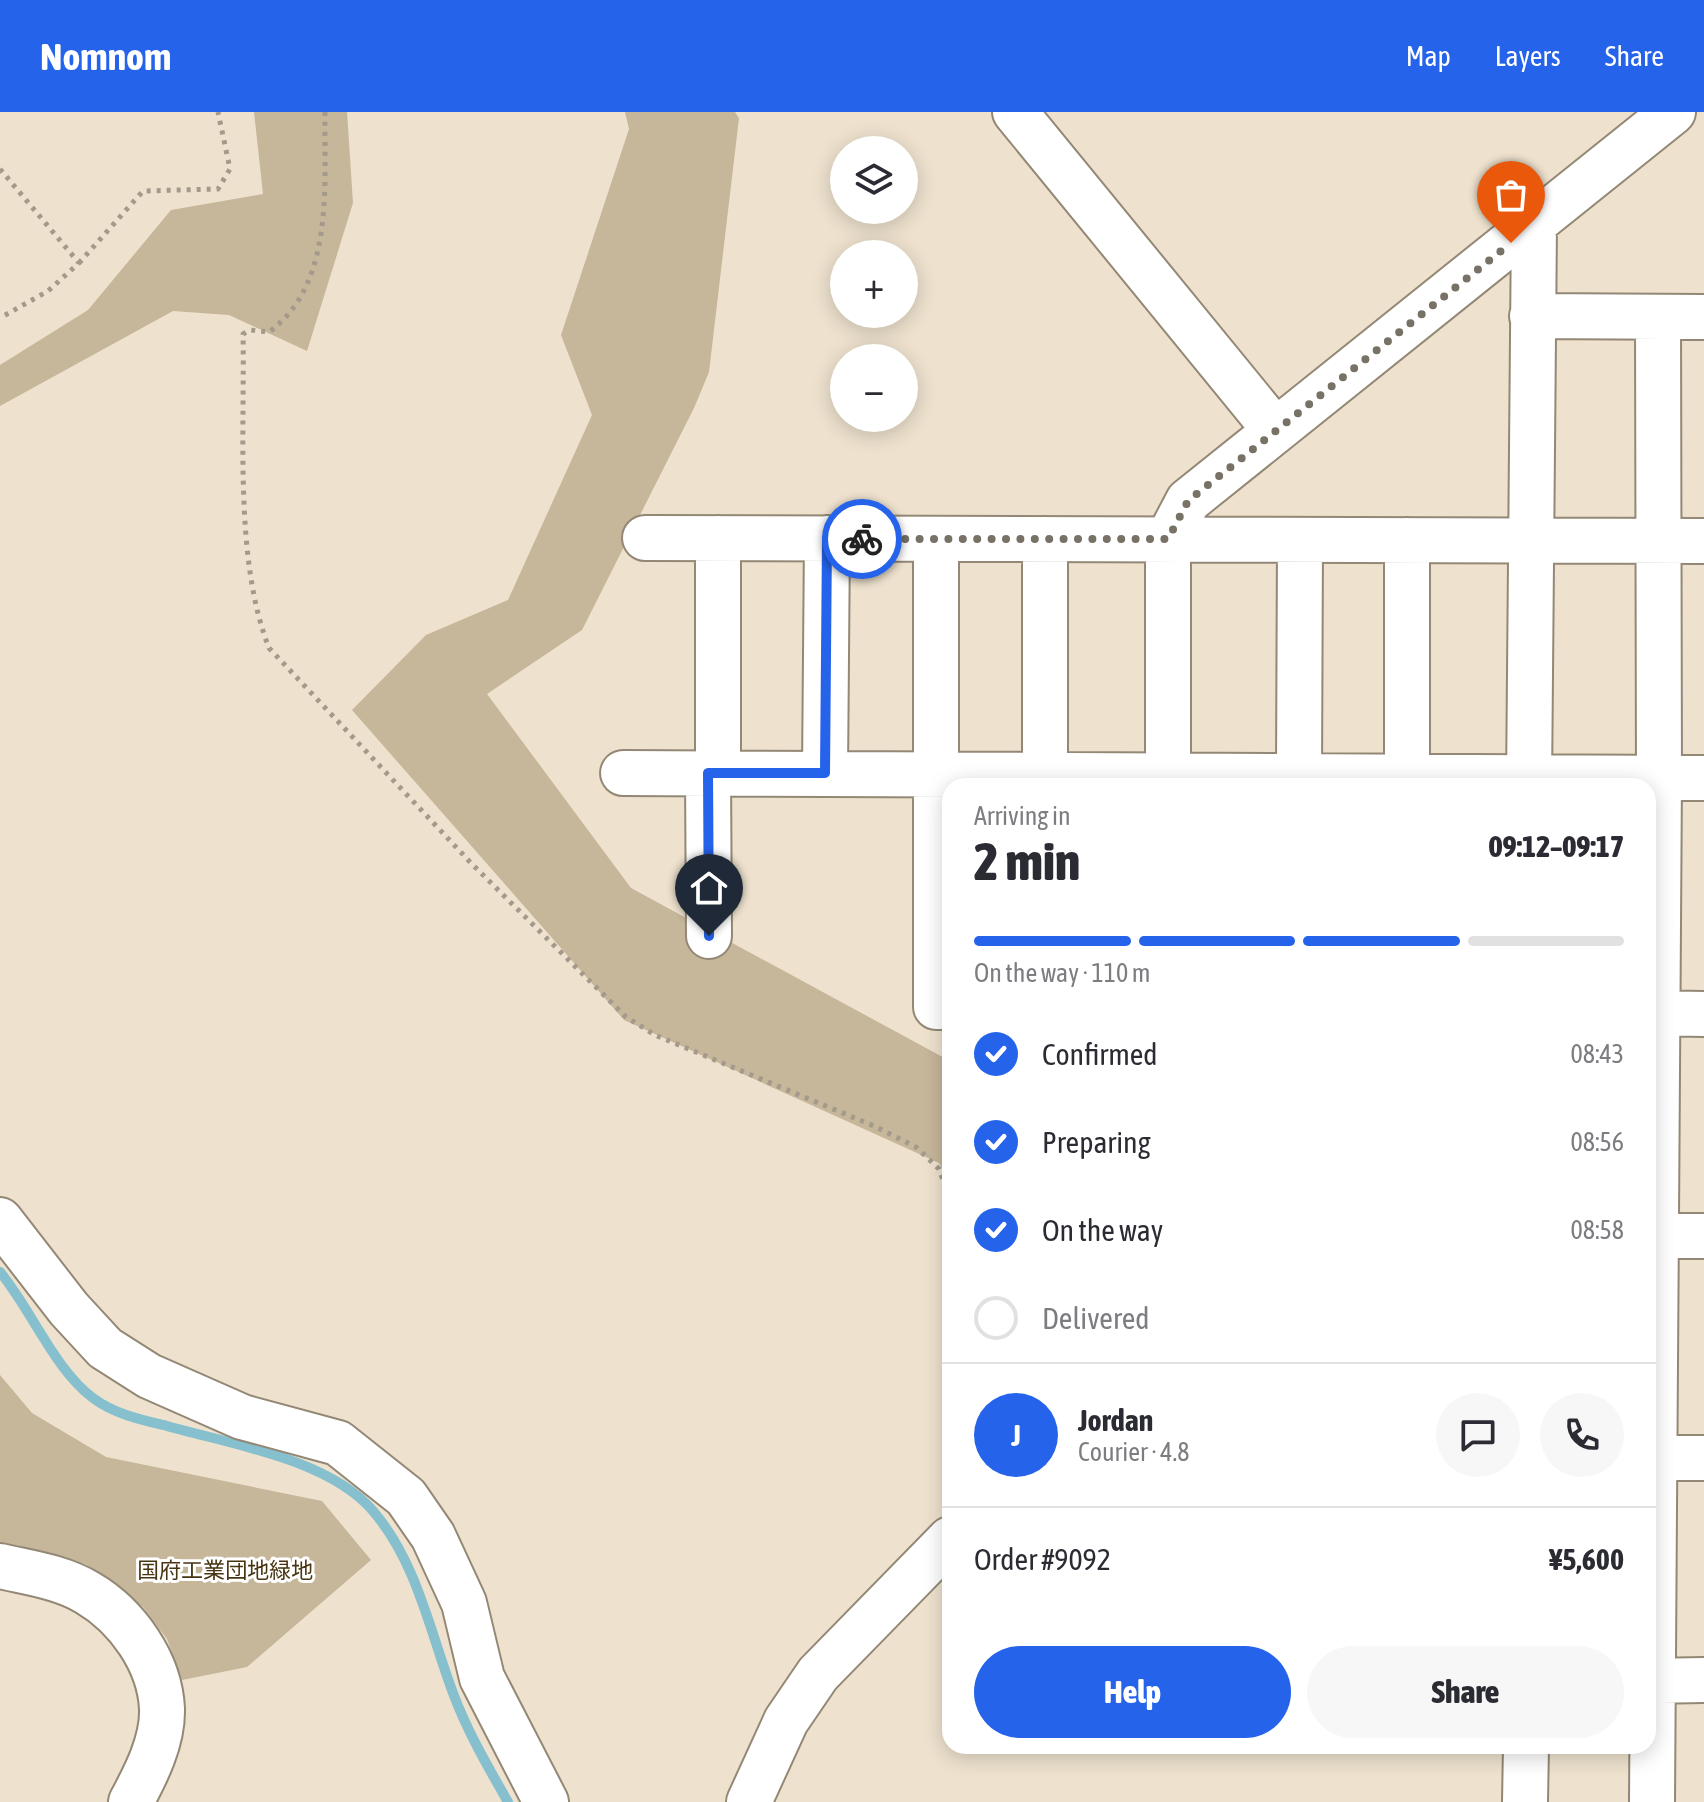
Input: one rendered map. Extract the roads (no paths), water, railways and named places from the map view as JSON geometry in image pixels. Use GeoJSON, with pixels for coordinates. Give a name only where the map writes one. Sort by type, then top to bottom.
{"type":"FeatureCollection","features":[{"type":"Feature","properties":{"kind":"street"},"geometry":{"type":"LineString","coordinates":[[1015,112],[1275,430]]}},
{"type":"Feature","properties":{"kind":"street"},"geometry":{"type":"LineString","coordinates":[[1168,778],[1168,539],[1188,501],[1673,112]]}},
{"type":"Feature","properties":{"kind":"street"},"geometry":{"type":"LineString","coordinates":[[1529,778],[1534,224]]}},
{"type":"Feature","properties":{"kind":"street"},"geometry":{"type":"LineString","coordinates":[[1532,316],[1704,317]]}},
{"type":"Feature","properties":{"kind":"street"},"geometry":{"type":"LineString","coordinates":[[1656,896],[1659,779],[1658,317]]}},
{"type":"Feature","properties":{"kind":"street"},"geometry":{"type":"LineString","coordinates":[[645,538],[1704,541]]}},
{"type":"Feature","properties":{"kind":"street"},"geometry":{"type":"LineString","coordinates":[[709,936],[718,538]]}},
{"type":"Feature","properties":{"kind":"street"},"geometry":{"type":"LineString","coordinates":[[825,773],[827,538]]}},
{"type":"Feature","properties":{"kind":"street"},"geometry":{"type":"LineString","coordinates":[[936,539],[936,1007],[942,1007]]}},
{"type":"Feature","properties":{"kind":"street"},"geometry":{"type":"LineString","coordinates":[[1045,539],[1045,778]]}},
{"type":"Feature","properties":{"kind":"street"},"geometry":{"type":"LineString","coordinates":[[1299,775],[1300,540]]}},
{"type":"Feature","properties":{"kind":"street"},"geometry":{"type":"LineString","coordinates":[[1407,540],[1407,776]]}},
{"type":"Feature","properties":{"kind":"street"},"geometry":{"type":"LineString","coordinates":[[623,773],[937,773],[1014,778]]}},
{"type":"Feature","properties":{"kind":"street"},"geometry":{"type":"LineString","coordinates":[[1220,778],[1299,775],[1448,778]]}},
{"type":"Feature","properties":{"kind":"street"},"geometry":{"type":"LineString","coordinates":[[1656,779],[1704,778]]}},
{"type":"Feature","properties":{"kind":"street"},"geometry":{"type":"LineString","coordinates":[[1656,1013],[1704,1014]]}},
{"type":"Feature","properties":{"kind":"street"},"geometry":{"type":"LineString","coordinates":[[0,1220],[69,1309],[105,1348],[149,1376],[242,1417],[338,1443],[406,1497],[439,1550],[464,1603],[482,1678],[546,1802]]}},
{"type":"Feature","properties":{"kind":"street"},"geometry":{"type":"LineString","coordinates":[[1656,1236],[1704,1236]]}},
{"type":"Feature","properties":{"kind":"street"},"geometry":{"type":"LineString","coordinates":[[1656,1458],[1704,1458]]}},
{"type":"Feature","properties":{"kind":"street"},"geometry":{"type":"LineString","coordinates":[[749,1802],[786,1721],[818,1674],[942,1547]]}},
{"type":"Feature","properties":{"kind":"street"},"geometry":{"type":"LineString","coordinates":[[0,1566],[62,1581],[88,1593],[125,1622],[145,1651],[162,1708],[158,1739],[131,1802]]}},
{"type":"Feature","properties":{"kind":"street"},"geometry":{"type":"LineString","coordinates":[[1656,1681],[1704,1680]]}},
{"type":"Feature","properties":{"kind":"street"},"geometry":{"type":"LineString","coordinates":[[1525,1802],[1526,1754]]}},
{"type":"Feature","properties":{"kind":"street"},"geometry":{"type":"LineString","coordinates":[[1651,1754],[1652,1802]]}},
{"type":"Feature","properties":{"kind":"waterway"},"geometry":{"type":"LineString","coordinates":[[0,1272],[67,1372],[101,1404],[138,1419],[248,1447],[305,1466],[354,1493],[373,1511],[401,1552],[412,1575],[459,1707],[508,1802]]}},
{"type":"Feature","properties":{"kind":"park label","name":"国府工業団地緑地"},"geometry":{"type":"Point","coordinates":[225,1570]}}]}
